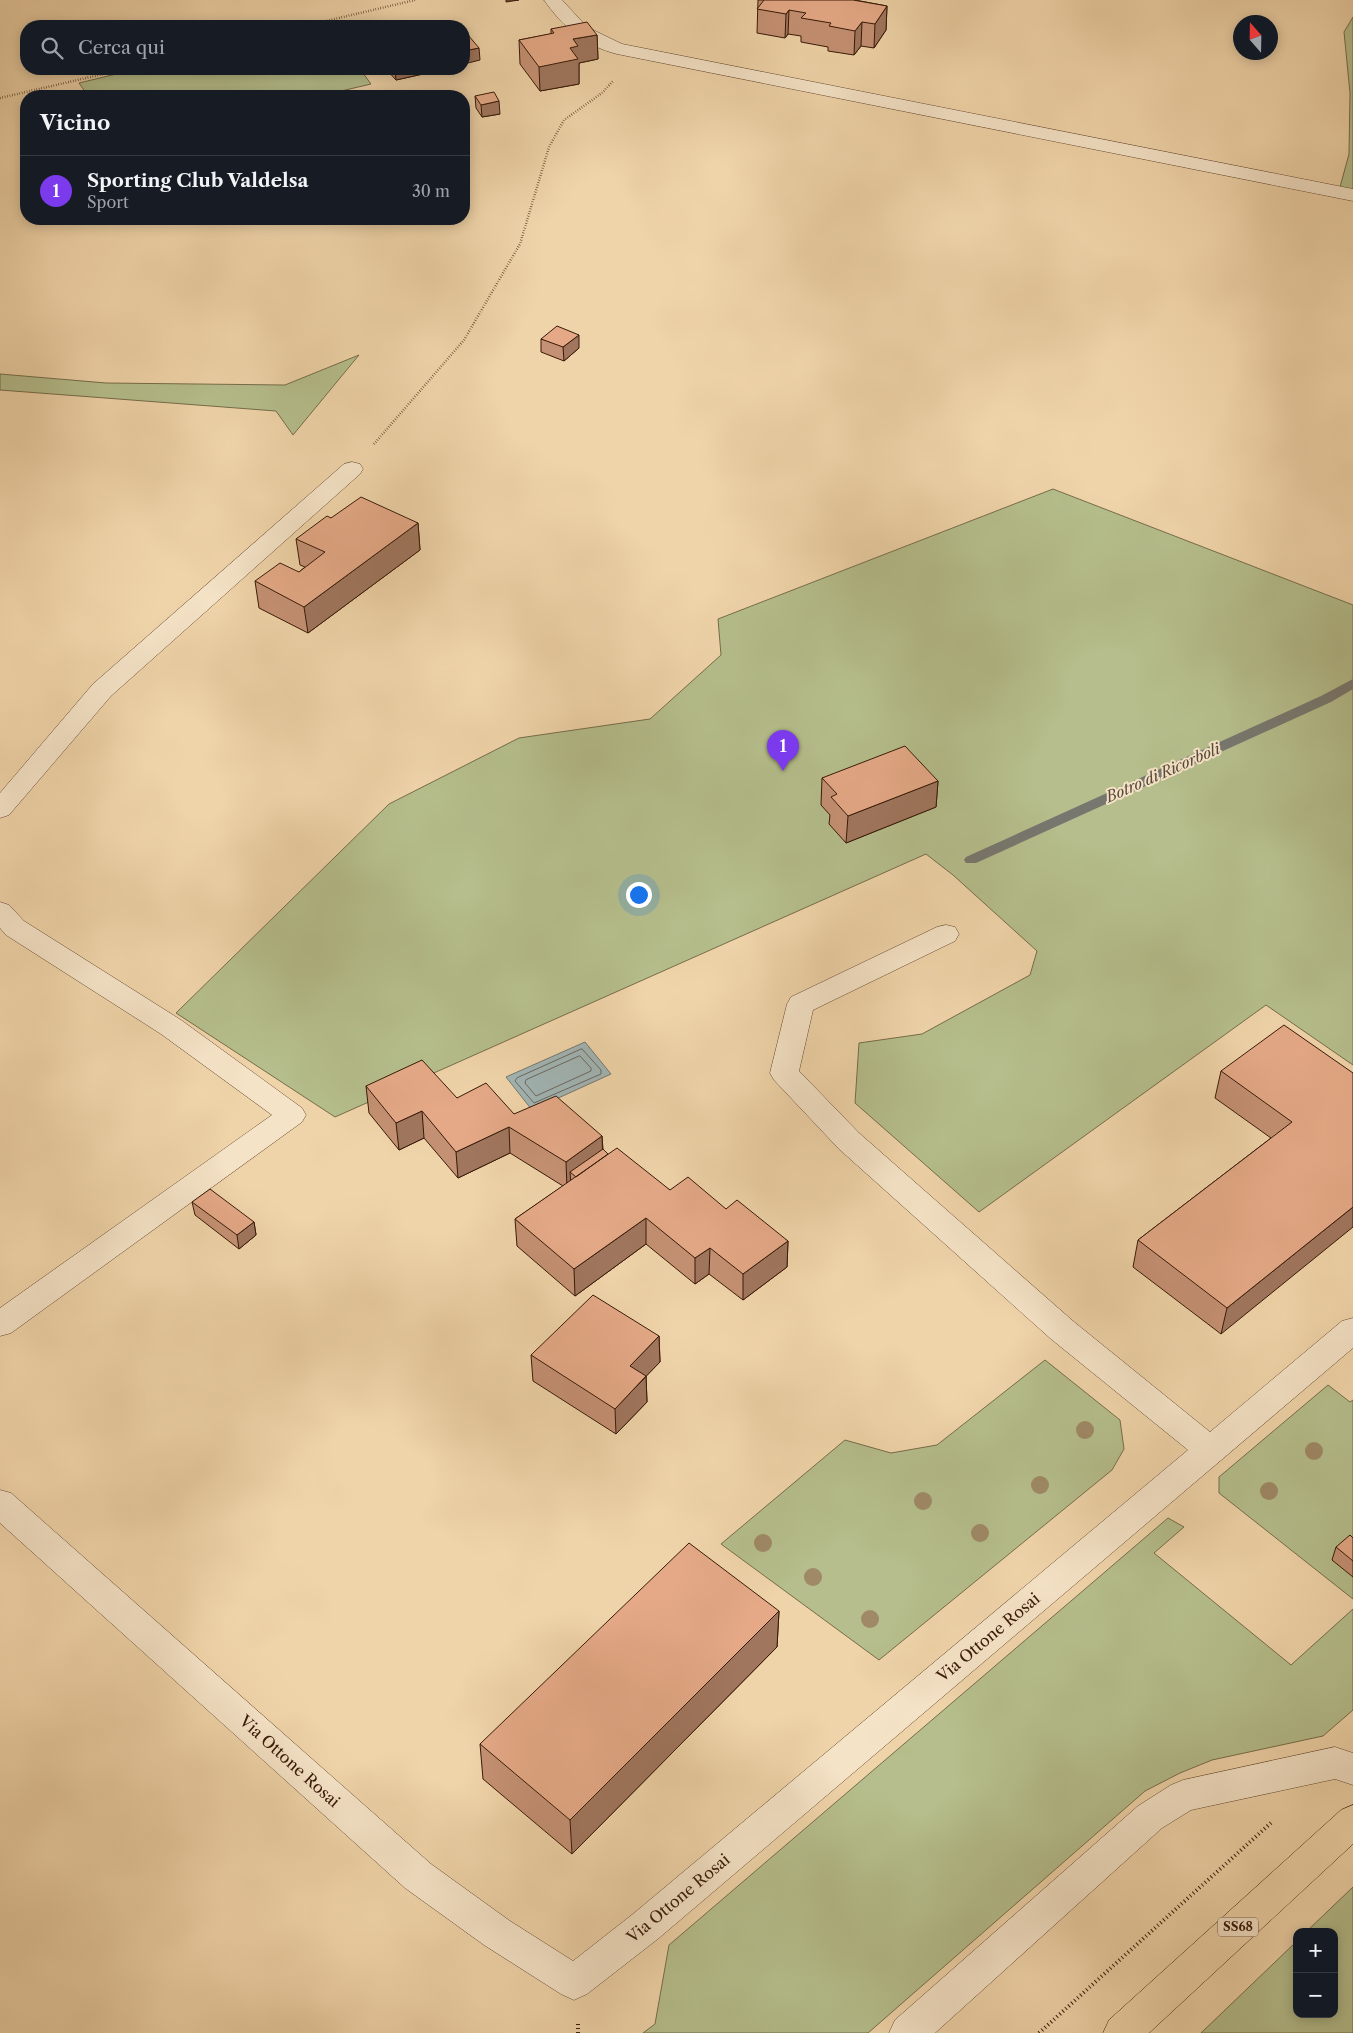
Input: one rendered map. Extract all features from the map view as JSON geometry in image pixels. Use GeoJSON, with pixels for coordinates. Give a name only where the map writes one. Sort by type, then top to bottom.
{"type":"FeatureCollection","features":[{"type":"Feature","properties":{"kind":"main road","name":"SS68"},"geometry":{"type":"LineString","coordinates":[[1122,2033],[1353,1820]]}},
{"type":"Feature","properties":{"kind":"street"},"geometry":{"type":"LineString","coordinates":[[553,0],[570,23],[582,33],[617,49],[645,53],[1353,195]]}},
{"type":"Feature","properties":{"kind":"street"},"geometry":{"type":"LineString","coordinates":[[0,809],[102,690],[352,470]]}},
{"type":"Feature","properties":{"kind":"street"},"geometry":{"type":"LineString","coordinates":[[0,912],[15,928],[171,1027],[292,1115],[0,1324]]}},
{"type":"Feature","properties":{"kind":"street"},"geometry":{"type":"LineString","coordinates":[[946,934],[801,1004],[784,1073],[863,1154],[1062,1330],[1193,1435],[1210,1451]]}},
{"type":"Feature","properties":{"kind":"street","name":"Via Ottone Rosai"},"geometry":{"type":"LineString","coordinates":[[0,1503],[418,1876],[497,1933],[574,1982],[646,1926],[1353,1330]]}},
{"type":"Feature","properties":{"kind":"street"},"geometry":{"type":"LineString","coordinates":[[908,2033],[1150,1817],[1183,1796],[1335,1763],[1353,1769]]}},
{"type":"Feature","properties":{"kind":"path"},"geometry":{"type":"LineString","coordinates":[[330,20],[415,0]]}},
{"type":"Feature","properties":{"kind":"path"},"geometry":{"type":"LineString","coordinates":[[352,470],[464,340],[520,244],[549,147],[564,120],[602,94],[625,67],[645,53]]}},
{"type":"Feature","properties":{"kind":"path"},"geometry":{"type":"LineString","coordinates":[[34,90],[99,75]]}},
{"type":"Feature","properties":{"kind":"path"},"geometry":{"type":"LineString","coordinates":[[0,98],[20,93]]}},
{"type":"Feature","properties":{"kind":"path"},"geometry":{"type":"LineString","coordinates":[[1039,2033],[1275,1820]]}},
{"type":"Feature","properties":{"kind":"green space"},"geometry":{"type":"Polygon","coordinates":[[[1353,17],[1353,190],[1340,187],[1349,154],[1350,93],[1344,32],[1353,17]]]}},
{"type":"Feature","properties":{"kind":"green space"},"geometry":{"type":"Polygon","coordinates":[[[112,75],[364,75],[371,84],[346,90],[84,90],[79,83],[112,75]]]}},
{"type":"Feature","properties":{"kind":"green space"},"geometry":{"type":"Polygon","coordinates":[[[359,355],[293,435],[276,411],[0,390],[0,374],[106,383],[285,385],[359,355]]]}},
{"type":"Feature","properties":{"kind":"green space"},"geometry":{"type":"Polygon","coordinates":[[[1053,489],[1353,605],[1353,1065],[1266,1005],[979,1212],[855,1103],[859,1043],[922,1034],[1030,975],[1037,951],[953,875],[926,854],[335,1117],[176,1013],[389,804],[519,738],[650,719],[721,655],[718,619],[1053,489]]]}},
{"type":"Feature","properties":{"kind":"green space"},"geometry":{"type":"Polygon","coordinates":[[[1045,1360],[1120,1420],[1124,1449],[1112,1470],[879,1660],[721,1544],[845,1440],[891,1453],[937,1445],[1045,1360]]]}},
{"type":"Feature","properties":{"kind":"green space"},"geometry":{"type":"Polygon","coordinates":[[[1328,1385],[1350,1402],[1353,1400],[1353,1599],[1219,1493],[1219,1477],[1328,1385]]]}},
{"type":"Feature","properties":{"kind":"green space"},"geometry":{"type":"Polygon","coordinates":[[[1168,1518],[1184,1527],[1154,1553],[1291,1665],[1353,1609],[1353,1710],[1323,1736],[1212,1760],[1180,1773],[1145,1791],[868,2033],[643,2033],[655,2024],[669,1945],[1168,1518]]]}},
{"type":"Feature","properties":{"kind":"green space"},"geometry":{"type":"Polygon","coordinates":[[[1353,1887],[1353,2033],[1201,2033],[1293,1945],[1293,2018],[1338,2018],[1338,1928],[1310,1928],[1353,1887]]]}},
{"type":"Feature","properties":{"kind":"water"},"geometry":{"type":"Polygon","coordinates":[[[585,1042],[611,1074],[532,1110],[506,1077],[585,1042]]]}},
{"type":"Feature","properties":{"kind":"building"},"geometry":{"type":"Polygon","coordinates":[[[764,0],[853,0],[887,6],[875,24],[862,22],[855,31],[829,26],[831,23],[801,18],[806,13],[789,10],[786,14],[757,9],[764,0]]]}},
{"type":"Feature","properties":{"kind":"building"},"geometry":{"type":"Polygon","coordinates":[[[587,22],[597,35],[573,39],[578,46],[570,48],[578,59],[539,67],[519,40],[554,33],[551,29],[587,22]]]}},
{"type":"Feature","properties":{"kind":"building"},"geometry":{"type":"Polygon","coordinates":[[[470,37],[479,48],[470,50],[470,37]]]}},
{"type":"Feature","properties":{"kind":"building"},"geometry":{"type":"Polygon","coordinates":[[[494,92],[499,101],[481,105],[475,96],[494,92]]]}},
{"type":"Feature","properties":{"kind":"building"},"geometry":{"type":"Polygon","coordinates":[[[557,326],[579,335],[563,347],[541,339],[557,326]]]}},
{"type":"Feature","properties":{"kind":"building"},"geometry":{"type":"Polygon","coordinates":[[[361,497],[418,523],[304,607],[255,581],[280,563],[299,572],[325,552],[296,539],[327,516],[331,518],[361,497]]]}},
{"type":"Feature","properties":{"kind":"building"},"geometry":{"type":"Polygon","coordinates":[[[905,746],[938,781],[848,816],[831,797],[837,794],[822,778],[905,746]]]}},
{"type":"Feature","properties":{"kind":"building"},"geometry":{"type":"Polygon","coordinates":[[[1284,1025],[1353,1073],[1353,1207],[1227,1308],[1138,1240],[1292,1122],[1221,1071],[1284,1025]]]}},
{"type":"Feature","properties":{"kind":"building"},"geometry":{"type":"Polygon","coordinates":[[[422,1060],[457,1098],[486,1083],[514,1114],[556,1096],[602,1136],[566,1162],[509,1127],[456,1152],[422,1111],[396,1123],[366,1086],[422,1060]]]}},
{"type":"Feature","properties":{"kind":"building"},"geometry":{"type":"Polygon","coordinates":[[[617,1148],[670,1190],[688,1177],[726,1209],[737,1200],[788,1241],[743,1274],[710,1248],[695,1258],[646,1218],[574,1269],[515,1219],[617,1148]]]}},
{"type":"Feature","properties":{"kind":"building"},"geometry":{"type":"Polygon","coordinates":[[[603,1149],[608,1154],[576,1177],[570,1172],[603,1149]]]}},
{"type":"Feature","properties":{"kind":"building"},"geometry":{"type":"Polygon","coordinates":[[[210,1189],[254,1222],[237,1235],[192,1202],[210,1189]]]}},
{"type":"Feature","properties":{"kind":"building"},"geometry":{"type":"Polygon","coordinates":[[[593,1295],[659,1336],[630,1366],[646,1376],[615,1409],[531,1355],[593,1295]]]}},
{"type":"Feature","properties":{"kind":"building"},"geometry":{"type":"Polygon","coordinates":[[[1350,1535],[1353,1538],[1353,1561],[1336,1547],[1350,1535]]]}},
{"type":"Feature","properties":{"kind":"building"},"geometry":{"type":"Polygon","coordinates":[[[689,1543],[779,1611],[570,1820],[480,1744],[689,1543]]]}},
{"type":"Feature","properties":{"kind":"waterway","name":"Botro di Ricorboli"},"geometry":{"type":"LineString","coordinates":[[971,860],[1326,699],[1353,683]]}},
{"type":"Feature","properties":{"kind":"place","name":"Sporting Club Valdelsa"},"geometry":{"type":"Point","coordinates":[783,771]}}]}
